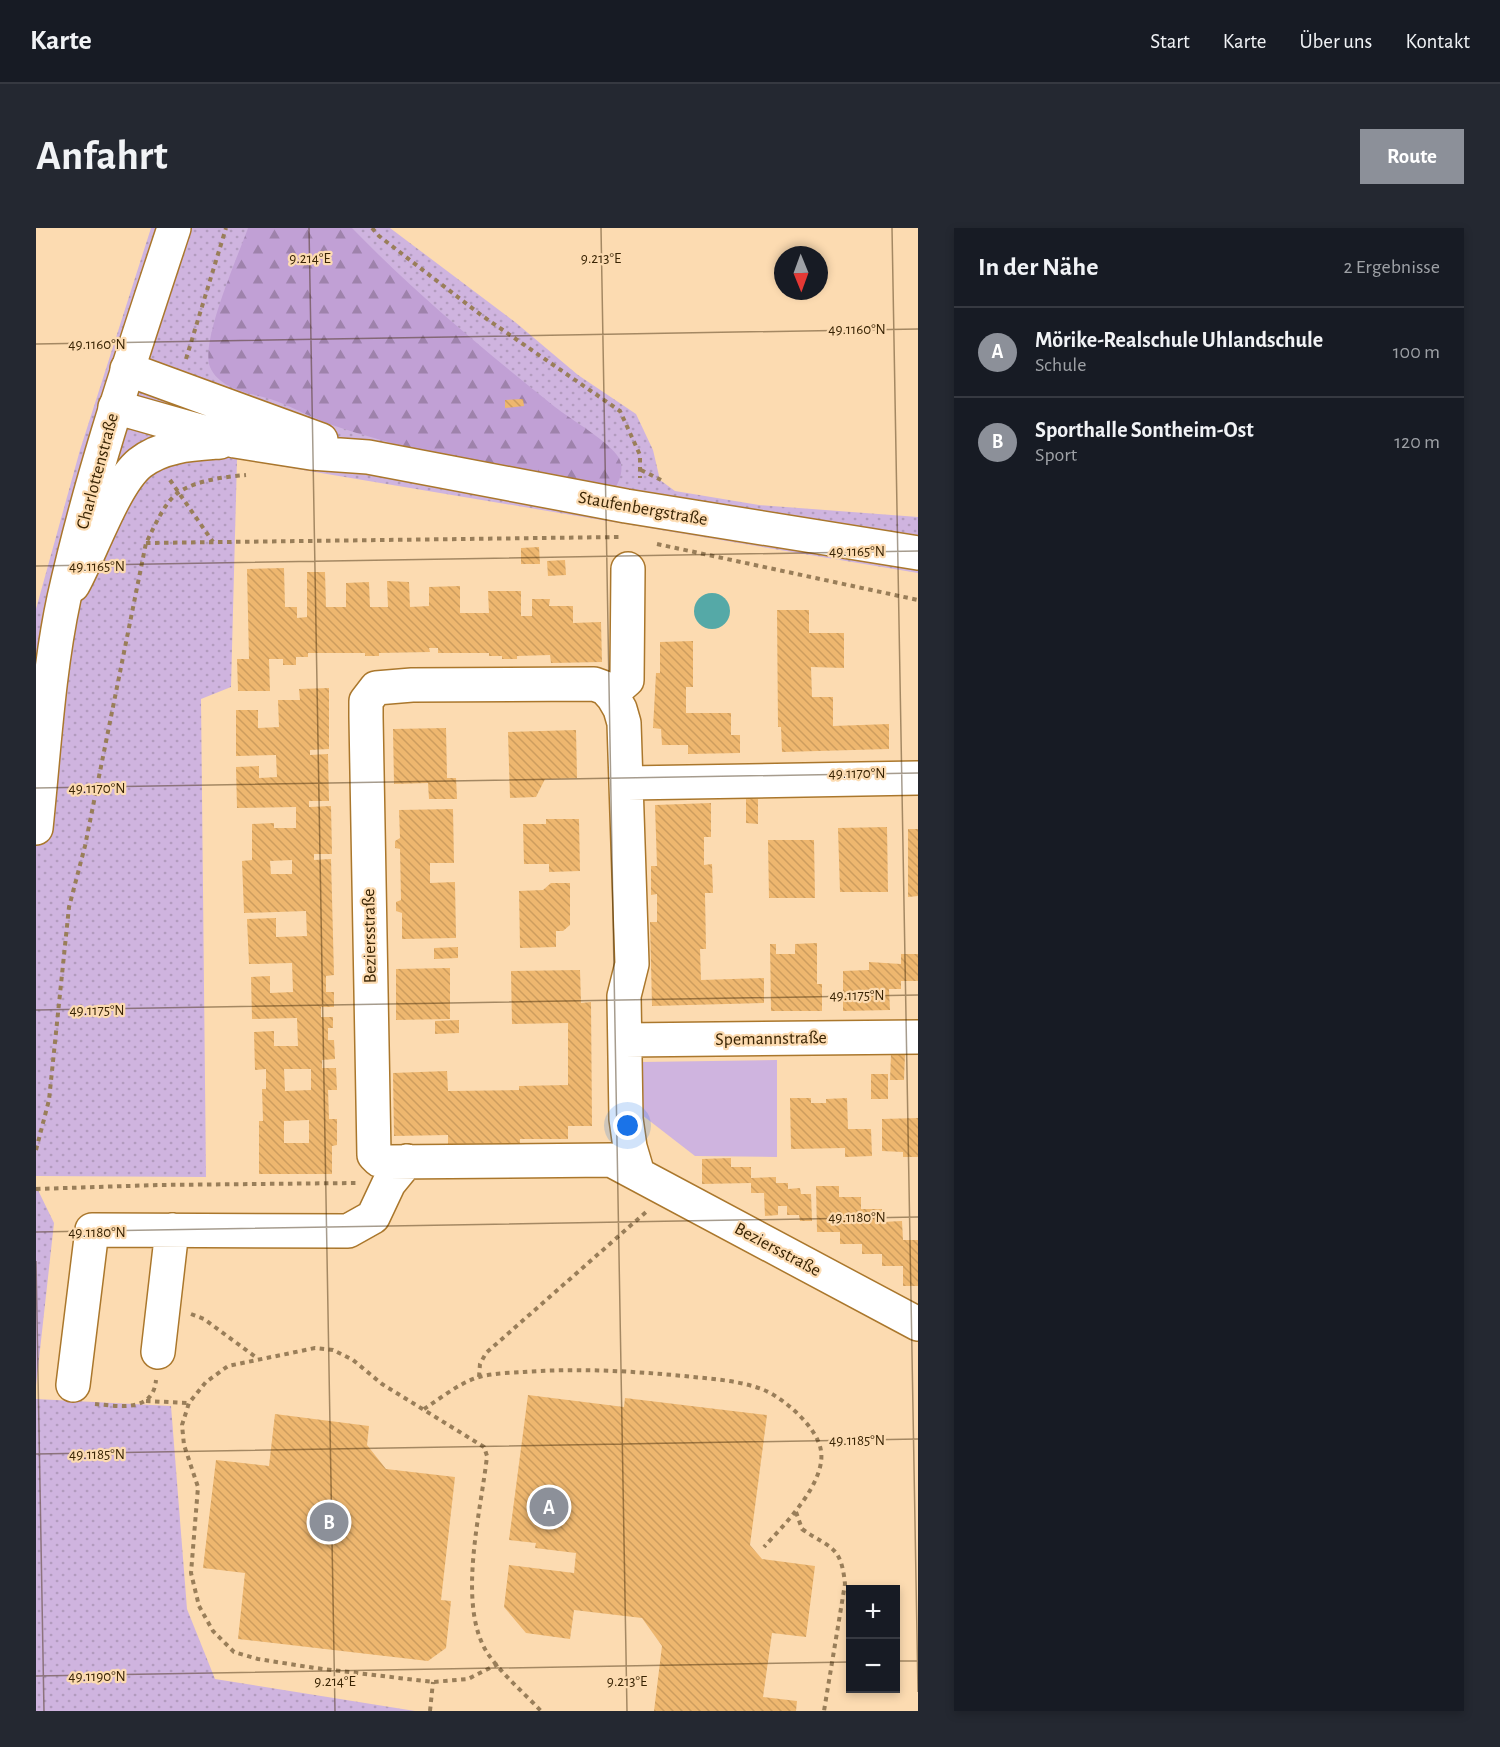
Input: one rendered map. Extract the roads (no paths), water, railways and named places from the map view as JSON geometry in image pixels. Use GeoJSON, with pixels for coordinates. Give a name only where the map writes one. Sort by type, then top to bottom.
{"type":"FeatureCollection","features":[{"type":"Feature","properties":{"kind":"street","name":"Charlottenstraße"},"geometry":{"type":"LineString","coordinates":[[36,828],[57,637],[64,600],[88,500],[115,407],[174,228]]}},
{"type":"Feature","properties":{"kind":"street","name":"Staufenbergstraße"},"geometry":{"type":"LineString","coordinates":[[127,369],[368,457],[632,538],[918,553]]}},
{"type":"Feature","properties":{"kind":"street","name":"Staufenbergstraße"},"geometry":{"type":"LineString","coordinates":[[115,407],[235,441],[311,453],[368,457]]}},
{"type":"Feature","properties":{"kind":"street","name":"Staufenbergstraße"},"geometry":{"type":"LineString","coordinates":[[64,600],[88,560],[111,505],[139,464],[155,454],[185,444],[235,441]]}},
{"type":"Feature","properties":{"kind":"street"},"geometry":{"type":"LineString","coordinates":[[632,538],[627,680],[610,694],[620,709],[624,723],[628,783],[632,964],[624,996],[626,1119],[630,1147],[638,1174]]}},
{"type":"Feature","properties":{"kind":"street","name":"Beziersstraße"},"geometry":{"type":"LineString","coordinates":[[610,694],[605,688],[594,684],[573,683],[412,685],[376,688],[366,701],[372,1150],[379,1160],[398,1172],[604,1160],[622,1164],[918,1324]]}},
{"type":"Feature","properties":{"kind":"street"},"geometry":{"type":"LineString","coordinates":[[628,783],[918,778]]}},
{"type":"Feature","properties":{"kind":"street","name":"Spemannstraße"},"geometry":{"type":"LineString","coordinates":[[625,1040],[918,1036]]}},
{"type":"Feature","properties":{"kind":"street"},"geometry":{"type":"LineString","coordinates":[[73,1385],[92,1230],[348,1231],[373,1217],[398,1172]]}},
{"type":"Feature","properties":{"kind":"street"},"geometry":{"type":"LineString","coordinates":[[158,1352],[172,1230]]}},
{"type":"Feature","properties":{"kind":"water"},"geometry":{"type":"Polygon","coordinates":[[[712,593],[724,599],[730,611],[724,623],[712,629],[700,623],[694,611],[700,599],[712,593]]]}},
{"type":"Feature","properties":{"kind":"place","name":"Mörike-Realschule Uhlandschule"},"geometry":{"type":"Point","coordinates":[549,1507]}},
{"type":"Feature","properties":{"kind":"place","name":"Sporthalle Sontheim-Ost"},"geometry":{"type":"Point","coordinates":[329,1522]}}]}
